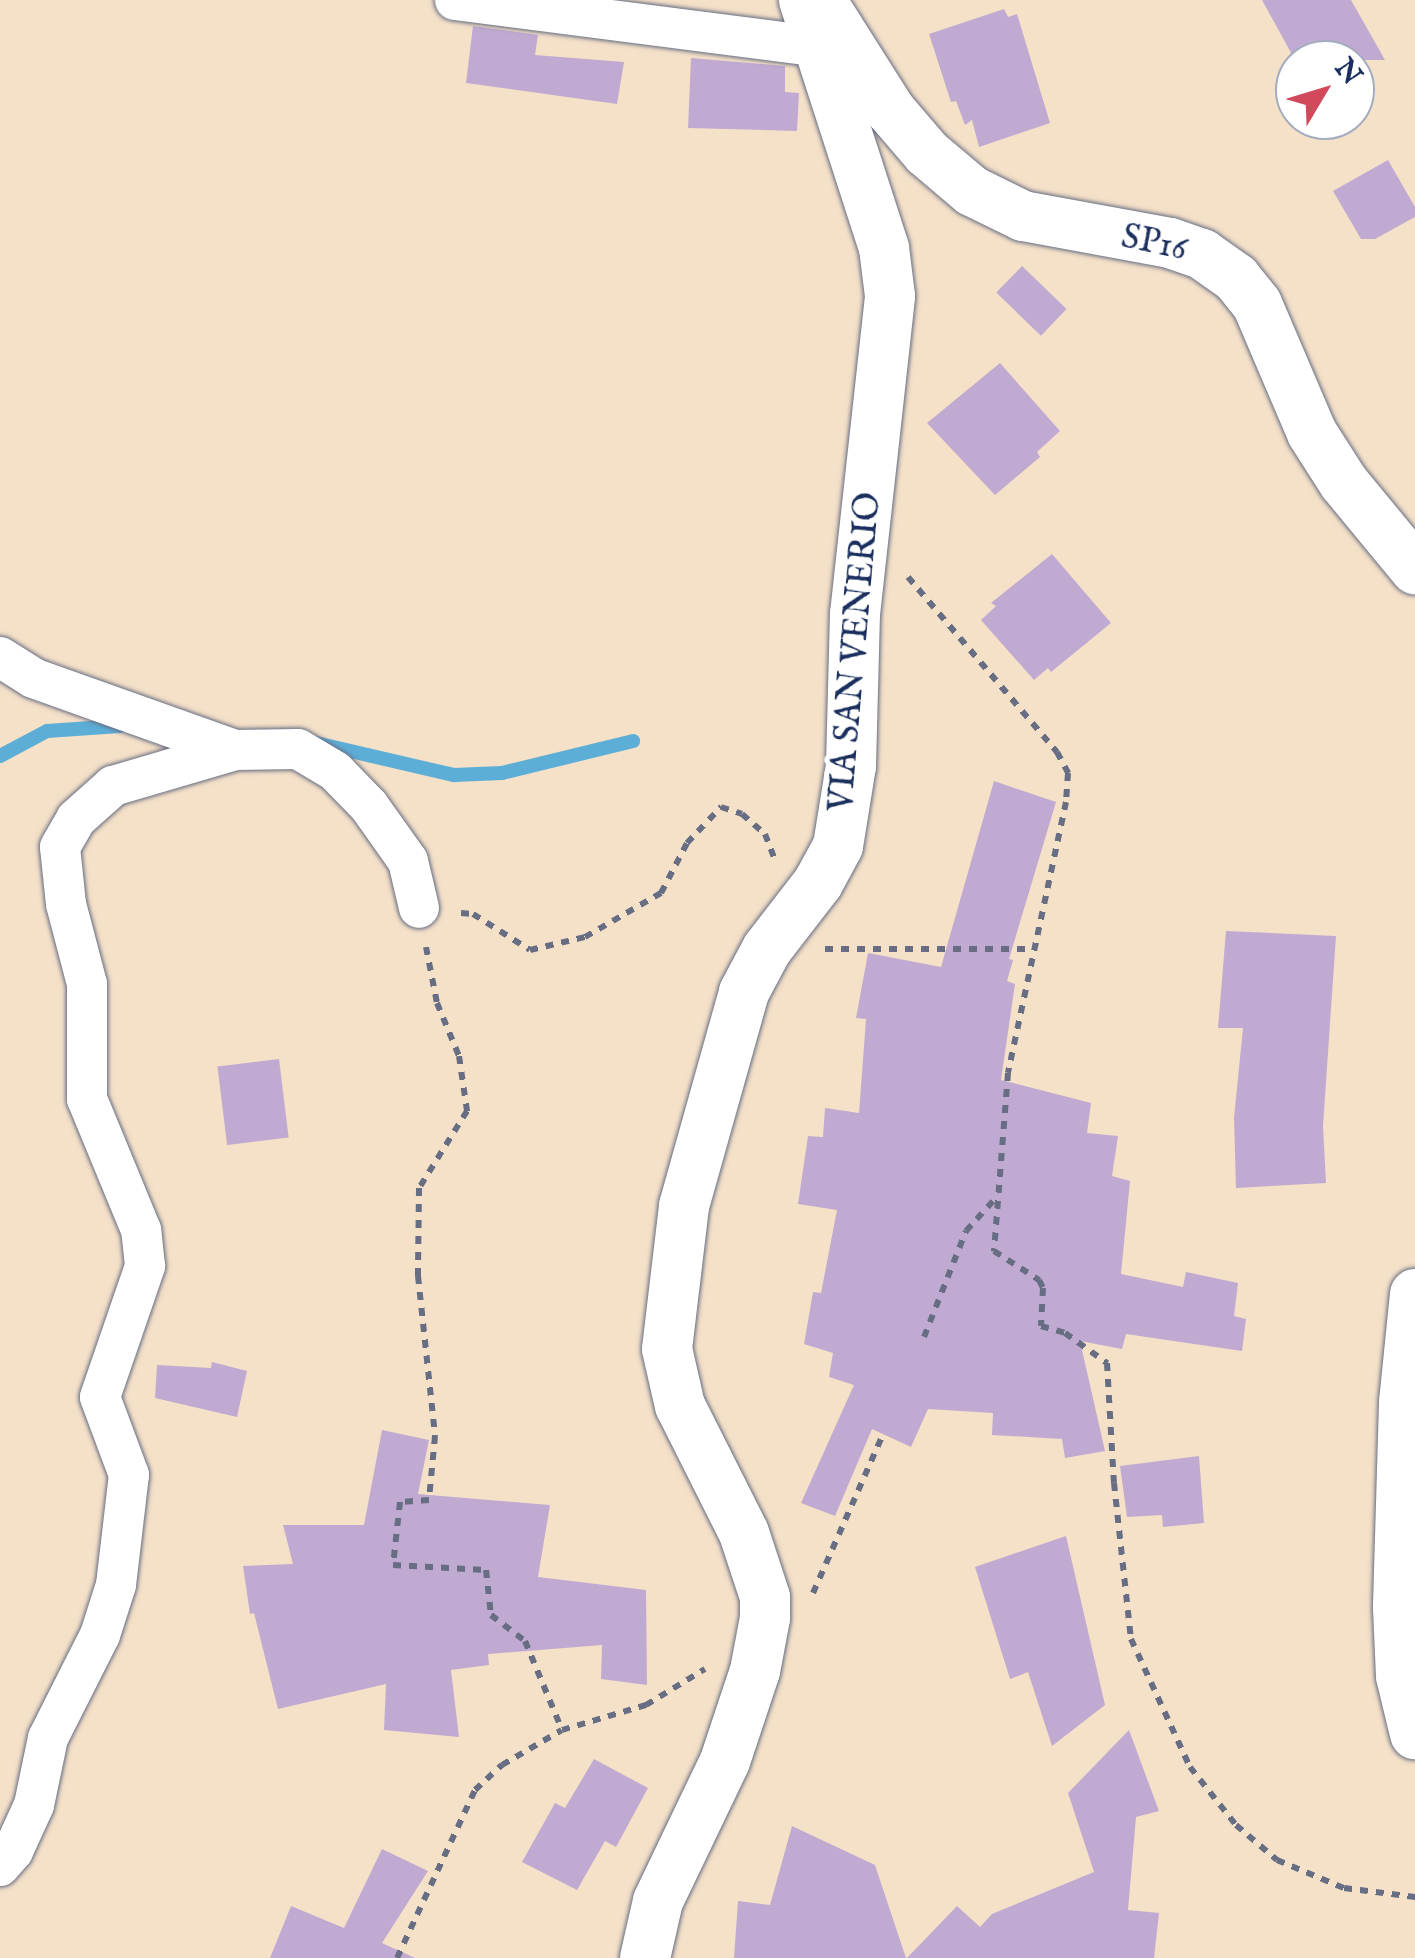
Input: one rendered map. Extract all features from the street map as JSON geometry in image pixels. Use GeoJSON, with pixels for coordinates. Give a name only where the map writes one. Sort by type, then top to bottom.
{"type":"FeatureCollection","features":[{"type":"Feature","properties":{"kind":"street"},"geometry":{"type":"LineString","coordinates":[[455,0],[821,24]]}},
{"type":"Feature","properties":{"kind":"street","name":"VIA SAN VENERIO"},"geometry":{"type":"LineString","coordinates":[[645,1958],[658,1901],[725,1761],[762,1642],[765,1597],[753,1558],[680,1406],[667,1350],[684,1206],[744,992],[781,930],[818,883],[838,846],[851,766],[855,614],[890,296],[884,248],[821,24],[804,0]]}},
{"type":"Feature","properties":{"kind":"street","name":"SP16"},"geometry":{"type":"LineString","coordinates":[[821,24],[927,153],[972,191],[1023,216],[1170,243],[1202,254],[1236,278],[1257,304],[1312,433],[1344,483],[1415,570]]}},
{"type":"Feature","properties":{"kind":"street"},"geometry":{"type":"LineString","coordinates":[[0,657],[33,678],[235,750]]}},
{"type":"Feature","properties":{"kind":"street"},"geometry":{"type":"LineString","coordinates":[[0,1866],[13,1851],[34,1805],[48,1738],[100,1635],[116,1585],[129,1475],[100,1397],[145,1266],[141,1230],[87,1099],[87,984],[66,904],[60,847],[76,819],[114,786],[235,750],[298,750],[336,771],[369,806],[408,861],[419,908]]}},
{"type":"Feature","properties":{"kind":"street"},"geometry":{"type":"LineString","coordinates":[[1415,1294],[1398,1608],[1401,1676],[1415,1734]]}},
{"type":"Feature","properties":{"kind":"path"},"geometry":{"type":"LineString","coordinates":[[865,527],[1056,752],[1068,772],[1066,802],[1008,1073],[995,1200],[994,1251],[1039,1280],[1043,1288],[1041,1326],[1065,1333],[1107,1363],[1114,1483],[1131,1639],[1190,1767],[1236,1826],[1277,1860],[1344,1888],[1415,1897]]}},
{"type":"Feature","properties":{"kind":"path"},"geometry":{"type":"LineString","coordinates":[[562,1730],[526,1641],[491,1615],[486,1570],[394,1565],[400,1502],[429,1500],[435,1436],[418,1276],[419,1188],[467,1111],[459,1056],[437,1003],[419,908],[473,914],[530,950],[585,937],[660,893],[687,843],[721,808],[742,814],[765,834],[781,930],[1033,949]]}},
{"type":"Feature","properties":{"kind":"path"},"geometry":{"type":"LineString","coordinates":[[924,1337],[966,1231],[995,1200]]}},
{"type":"Feature","properties":{"kind":"path"},"geometry":{"type":"LineString","coordinates":[[801,1608],[813,1593],[883,1434]]}},
{"type":"Feature","properties":{"kind":"path"},"geometry":{"type":"LineString","coordinates":[[397,1958],[474,1790],[502,1765],[562,1730],[646,1705],[720,1660]]}},
{"type":"Feature","properties":{"kind":"building"},"geometry":{"type":"Polygon","coordinates":[[[1262,0],[1351,0],[1374,40],[1284,40],[1262,0]]]}},
{"type":"Feature","properties":{"kind":"building"},"geometry":{"type":"Polygon","coordinates":[[[1004,9],[1008,17],[1017,14],[1050,123],[979,147],[972,120],[965,125],[956,101],[951,102],[929,34],[1004,9]]]}},
{"type":"Feature","properties":{"kind":"building"},"geometry":{"type":"Polygon","coordinates":[[[473,26],[538,35],[535,55],[624,62],[617,104],[466,83],[473,26]]]}},
{"type":"Feature","properties":{"kind":"building"},"geometry":{"type":"Polygon","coordinates":[[[1375,42],[1385,60],[1375,60],[1375,42]]]}},
{"type":"Feature","properties":{"kind":"building"},"geometry":{"type":"Polygon","coordinates":[[[691,58],[785,66],[785,92],[799,93],[797,131],[688,128],[691,58]]]}},
{"type":"Feature","properties":{"kind":"building"},"geometry":{"type":"Polygon","coordinates":[[[1388,160],[1415,207],[1415,217],[1375,239],[1361,239],[1333,191],[1388,160]]]}},
{"type":"Feature","properties":{"kind":"building"},"geometry":{"type":"Polygon","coordinates":[[[1022,266],[1067,309],[1041,336],[996,293],[1022,266]]]}},
{"type":"Feature","properties":{"kind":"building"},"geometry":{"type":"Polygon","coordinates":[[[1000,363],[1060,431],[1037,452],[1040,457],[995,495],[927,423],[1000,363]]]}},
{"type":"Feature","properties":{"kind":"building"},"geometry":{"type":"Polygon","coordinates":[[[1052,554],[1111,623],[1051,672],[1048,668],[1034,680],[981,620],[996,606],[991,603],[1052,554]]]}},
{"type":"Feature","properties":{"kind":"building"},"geometry":{"type":"Polygon","coordinates":[[[994,781],[1056,802],[1009,959],[1013,960],[1007,981],[1015,984],[1001,1080],[1091,1103],[1087,1133],[1118,1136],[1112,1176],[1130,1181],[1121,1274],[1183,1287],[1186,1272],[1238,1283],[1234,1316],[1246,1319],[1242,1351],[1126,1334],[1122,1349],[1080,1341],[1105,1451],[1065,1458],[1062,1439],[992,1435],[993,1413],[928,1409],[911,1447],[872,1429],[835,1516],[801,1503],[854,1385],[829,1377],[833,1353],[804,1344],[813,1292],[821,1293],[837,1210],[798,1204],[808,1136],[823,1137],[825,1108],[859,1113],[866,1019],[856,1018],[868,953],[941,967],[994,781]]]}},
{"type":"Feature","properties":{"kind":"building"},"geometry":{"type":"Polygon","coordinates":[[[1226,931],[1336,936],[1323,1126],[1326,1183],[1236,1188],[1234,1118],[1243,1028],[1218,1028],[1226,931]]]}},
{"type":"Feature","properties":{"kind":"building"},"geometry":{"type":"Polygon","coordinates":[[[279,1059],[289,1137],[227,1145],[217,1067],[279,1059]]]}},
{"type":"Feature","properties":{"kind":"building"},"geometry":{"type":"Polygon","coordinates":[[[212,1362],[247,1371],[237,1417],[155,1398],[157,1365],[211,1368],[212,1362]]]}},
{"type":"Feature","properties":{"kind":"building"},"geometry":{"type":"Polygon","coordinates":[[[382,1430],[429,1440],[418,1494],[550,1505],[538,1577],[646,1590],[647,1685],[601,1679],[602,1645],[488,1654],[489,1665],[451,1670],[459,1737],[384,1730],[386,1684],[278,1709],[254,1613],[250,1614],[243,1566],[293,1564],[283,1525],[364,1525],[382,1430]]]}},
{"type":"Feature","properties":{"kind":"building"},"geometry":{"type":"Polygon","coordinates":[[[1199,1456],[1204,1523],[1163,1527],[1162,1515],[1127,1517],[1120,1466],[1199,1456]]]}},
{"type":"Feature","properties":{"kind":"building"},"geometry":{"type":"Polygon","coordinates":[[[1066,1536],[1105,1705],[1052,1746],[1028,1672],[1010,1679],[975,1567],[1066,1536]]]}},
{"type":"Feature","properties":{"kind":"building"},"geometry":{"type":"Polygon","coordinates":[[[1129,1730],[1159,1811],[1136,1817],[1128,1910],[1159,1913],[1154,1958],[907,1958],[957,1906],[980,1927],[992,1914],[1094,1872],[1068,1793],[1129,1730]]]}},
{"type":"Feature","properties":{"kind":"building"},"geometry":{"type":"Polygon","coordinates":[[[594,1759],[648,1788],[616,1847],[605,1841],[577,1890],[522,1862],[555,1803],[565,1808],[594,1759]]]}},
{"type":"Feature","properties":{"kind":"building"},"geometry":{"type":"Polygon","coordinates":[[[792,1826],[875,1865],[906,1958],[734,1958],[738,1901],[770,1905],[792,1826]]]}},
{"type":"Feature","properties":{"kind":"building"},"geometry":{"type":"Polygon","coordinates":[[[382,1849],[428,1871],[382,1943],[415,1958],[270,1958],[291,1906],[344,1928],[382,1849]]]}},
{"type":"Feature","properties":{"kind":"waterway"},"geometry":{"type":"LineString","coordinates":[[0,756],[47,731],[120,726]]}},
{"type":"Feature","properties":{"kind":"waterway"},"geometry":{"type":"LineString","coordinates":[[316,743],[454,775],[502,773],[633,741]]}}]}
